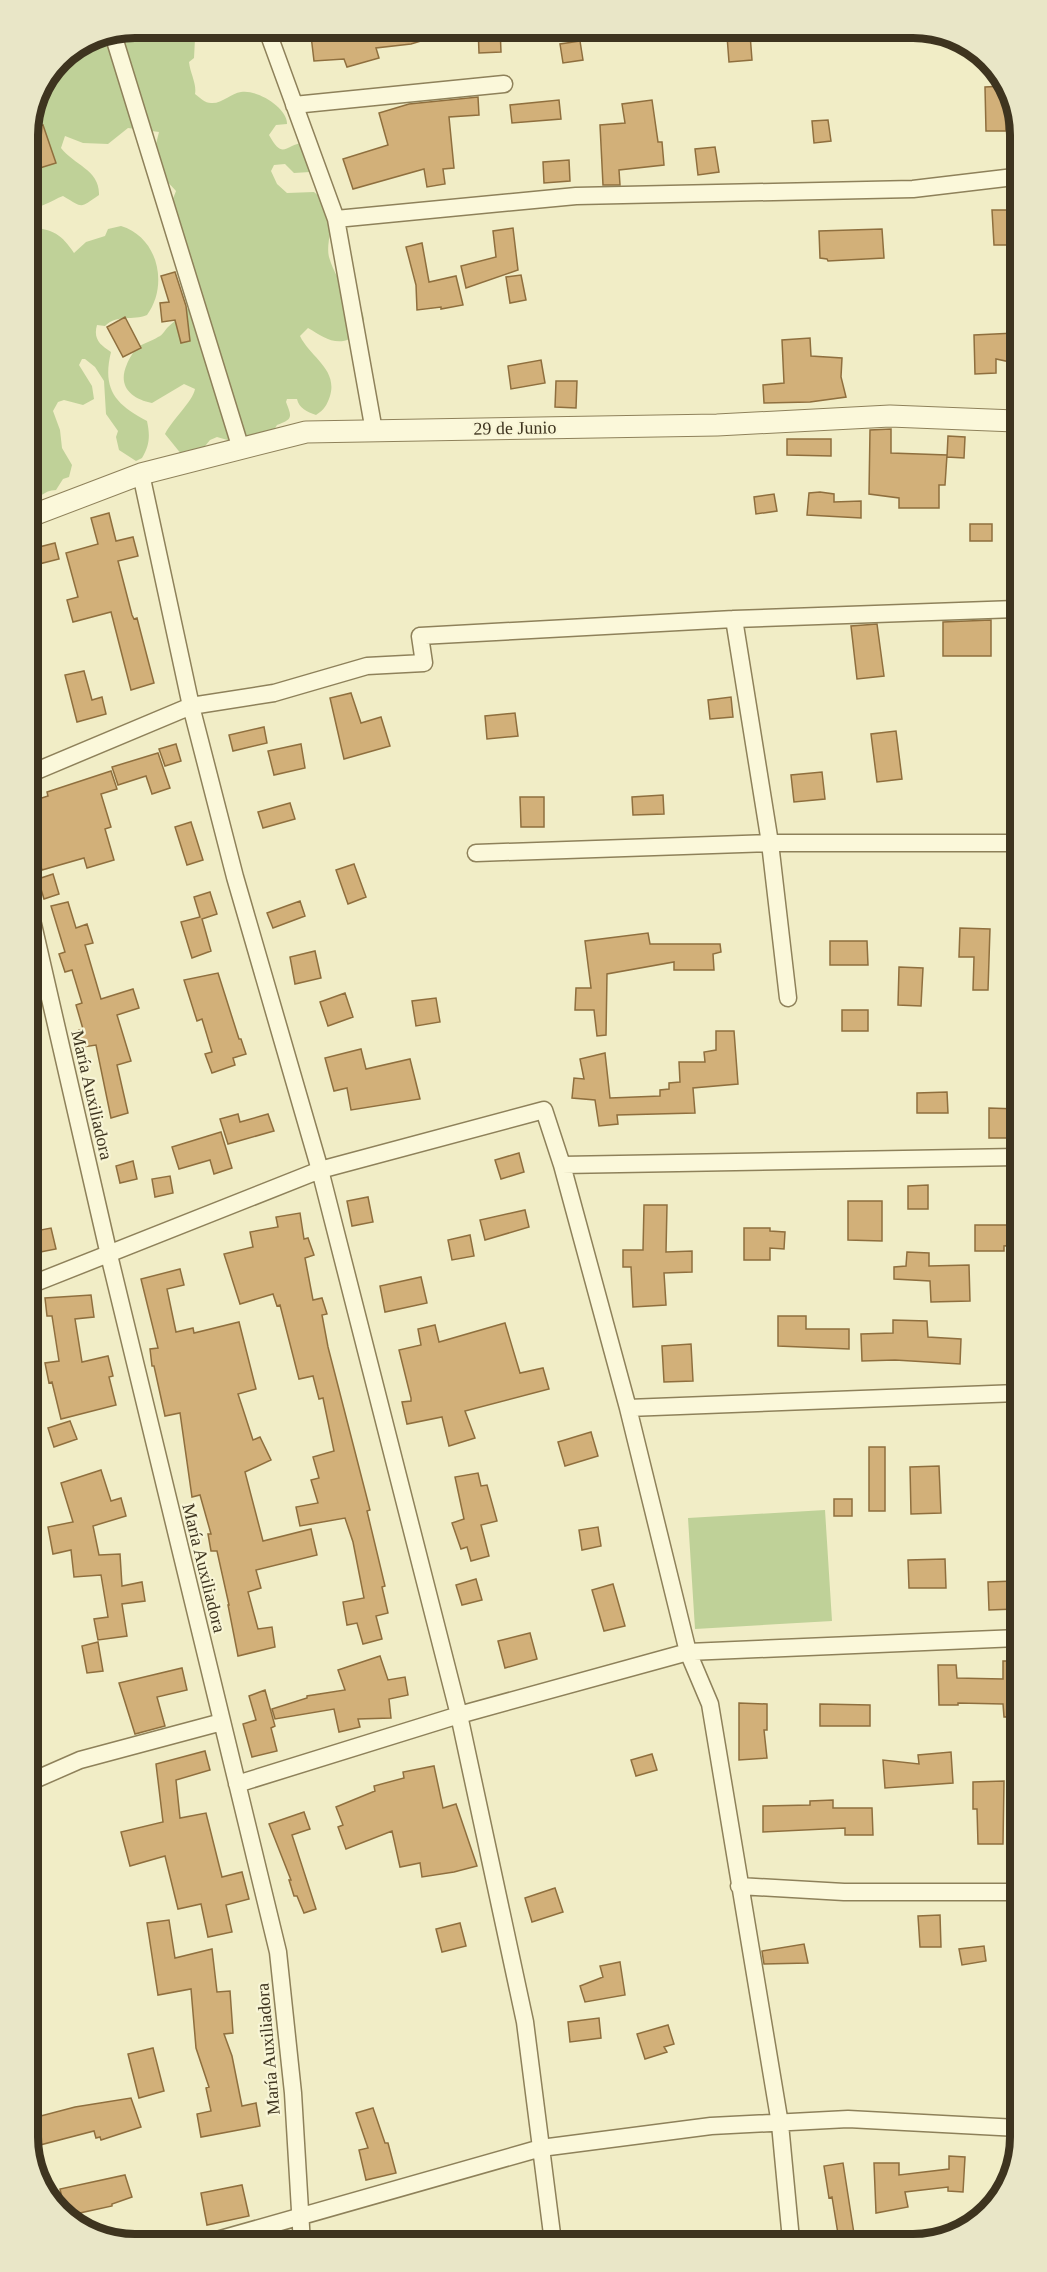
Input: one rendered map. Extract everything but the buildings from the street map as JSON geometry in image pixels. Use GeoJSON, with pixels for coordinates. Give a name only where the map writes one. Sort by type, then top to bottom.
{"type":"FeatureCollection","features":[{"type":"Feature","properties":{"kind":"street"},"geometry":{"type":"LineString","coordinates":[[270,38],[336,219],[374,431]]}},
{"type":"Feature","properties":{"kind":"street"},"geometry":{"type":"LineString","coordinates":[[115,39],[241,448]]}},
{"type":"Feature","properties":{"kind":"street"},"geometry":{"type":"LineString","coordinates":[[294,105],[504,84]]}},
{"type":"Feature","properties":{"kind":"street"},"geometry":{"type":"LineString","coordinates":[[336,219],[576,196],[913,189],[1010,177]]}},
{"type":"Feature","properties":{"kind":"street","name":"29 de Junio"},"geometry":{"type":"LineString","coordinates":[[38,513],[141,474],[306,432],[717,425],[890,416],[1010,421]]}},
{"type":"Feature","properties":{"kind":"street"},"geometry":{"type":"LineString","coordinates":[[141,474],[192,706],[235,877],[320,1170],[459,1715],[525,2022],[552,2234]]}},
{"type":"Feature","properties":{"kind":"street"},"geometry":{"type":"LineString","coordinates":[[38,770],[192,706],[274,693],[367,666],[424,663],[420,636],[734,619],[1010,609]]}},
{"type":"Feature","properties":{"kind":"street"},"geometry":{"type":"LineString","coordinates":[[734,619],[770,843],[788,998]]}},
{"type":"Feature","properties":{"kind":"street"},"geometry":{"type":"LineString","coordinates":[[476,853],[770,843],[1010,843]]}},
{"type":"Feature","properties":{"kind":"street","name":"María Auxiliadora"},"geometry":{"type":"LineString","coordinates":[[38,947],[108,1255],[278,1952],[293,2093],[301,2234]]}},
{"type":"Feature","properties":{"kind":"street"},"geometry":{"type":"LineString","coordinates":[[38,1283],[320,1170],[544,1110],[562,1165],[628,1408],[688,1652],[710,1704],[780,2124],[790,2234]]}},
{"type":"Feature","properties":{"kind":"street"},"geometry":{"type":"LineString","coordinates":[[562,1165],[1010,1157]]}},
{"type":"Feature","properties":{"kind":"street"},"geometry":{"type":"LineString","coordinates":[[628,1408],[1010,1393]]}},
{"type":"Feature","properties":{"kind":"street"},"geometry":{"type":"LineString","coordinates":[[237,1784],[459,1715],[688,1652],[1010,1638]]}},
{"type":"Feature","properties":{"kind":"street"},"geometry":{"type":"LineString","coordinates":[[38,1778],[80,1760],[222,1722]]}},
{"type":"Feature","properties":{"kind":"street"},"geometry":{"type":"LineString","coordinates":[[739,1886],[844,1892],[1010,1892]]}},
{"type":"Feature","properties":{"kind":"street"},"geometry":{"type":"LineString","coordinates":[[240,2234],[541,2148],[711,2126],[848,2120],[1010,2128]]}},
{"type":"Feature","properties":{"kind":"green space"},"geometry":{"type":"Polygon","coordinates":[[[195,38],[194,58],[189,62],[195,94],[209,103],[215,103],[241,92],[255,93],[277,106],[286,118],[287,124],[276,125],[269,135],[278,148],[282,149],[305,143],[314,168],[310,172],[294,173],[285,164],[274,165],[271,171],[277,184],[287,193],[314,192],[326,202],[334,215],[328,252],[330,260],[338,278],[360,308],[364,317],[364,325],[359,332],[344,341],[333,341],[308,328],[300,336],[330,378],[330,396],[325,407],[316,415],[302,407],[297,399],[287,399],[290,417],[277,425],[272,433],[231,441],[217,437],[210,440],[201,451],[182,455],[165,434],[195,389],[184,384],[152,403],[132,395],[128,390],[125,385],[124,372],[131,356],[142,345],[161,335],[194,300],[167,239],[167,214],[176,191],[164,178],[153,156],[159,132],[128,128],[108,144],[83,143],[65,136],[61,148],[91,174],[98,186],[99,195],[82,205],[63,196],[38,207],[39,116],[54,81],[66,66],[81,54],[116,39],[195,38]]]}},
{"type":"Feature","properties":{"kind":"green space"},"geometry":{"type":"Polygon","coordinates":[[[121,226],[134,232],[144,240],[156,263],[157,290],[154,303],[147,315],[115,320],[105,326],[97,325],[96,334],[101,344],[111,352],[108,376],[114,394],[127,408],[147,421],[149,435],[147,449],[142,458],[136,461],[119,450],[116,437],[118,431],[106,414],[104,381],[95,367],[82,359],[79,365],[92,386],[94,399],[83,405],[64,400],[58,402],[53,411],[60,430],[62,448],[72,465],[69,477],[63,479],[56,490],[38,497],[38,229],[49,230],[60,236],[74,253],[86,242],[105,236],[108,229],[121,226]]]}},
{"type":"Feature","properties":{"kind":"green space"},"geometry":{"type":"Polygon","coordinates":[[[825,1510],[832,1621],[695,1629],[688,1518],[825,1510]]]}}]}
